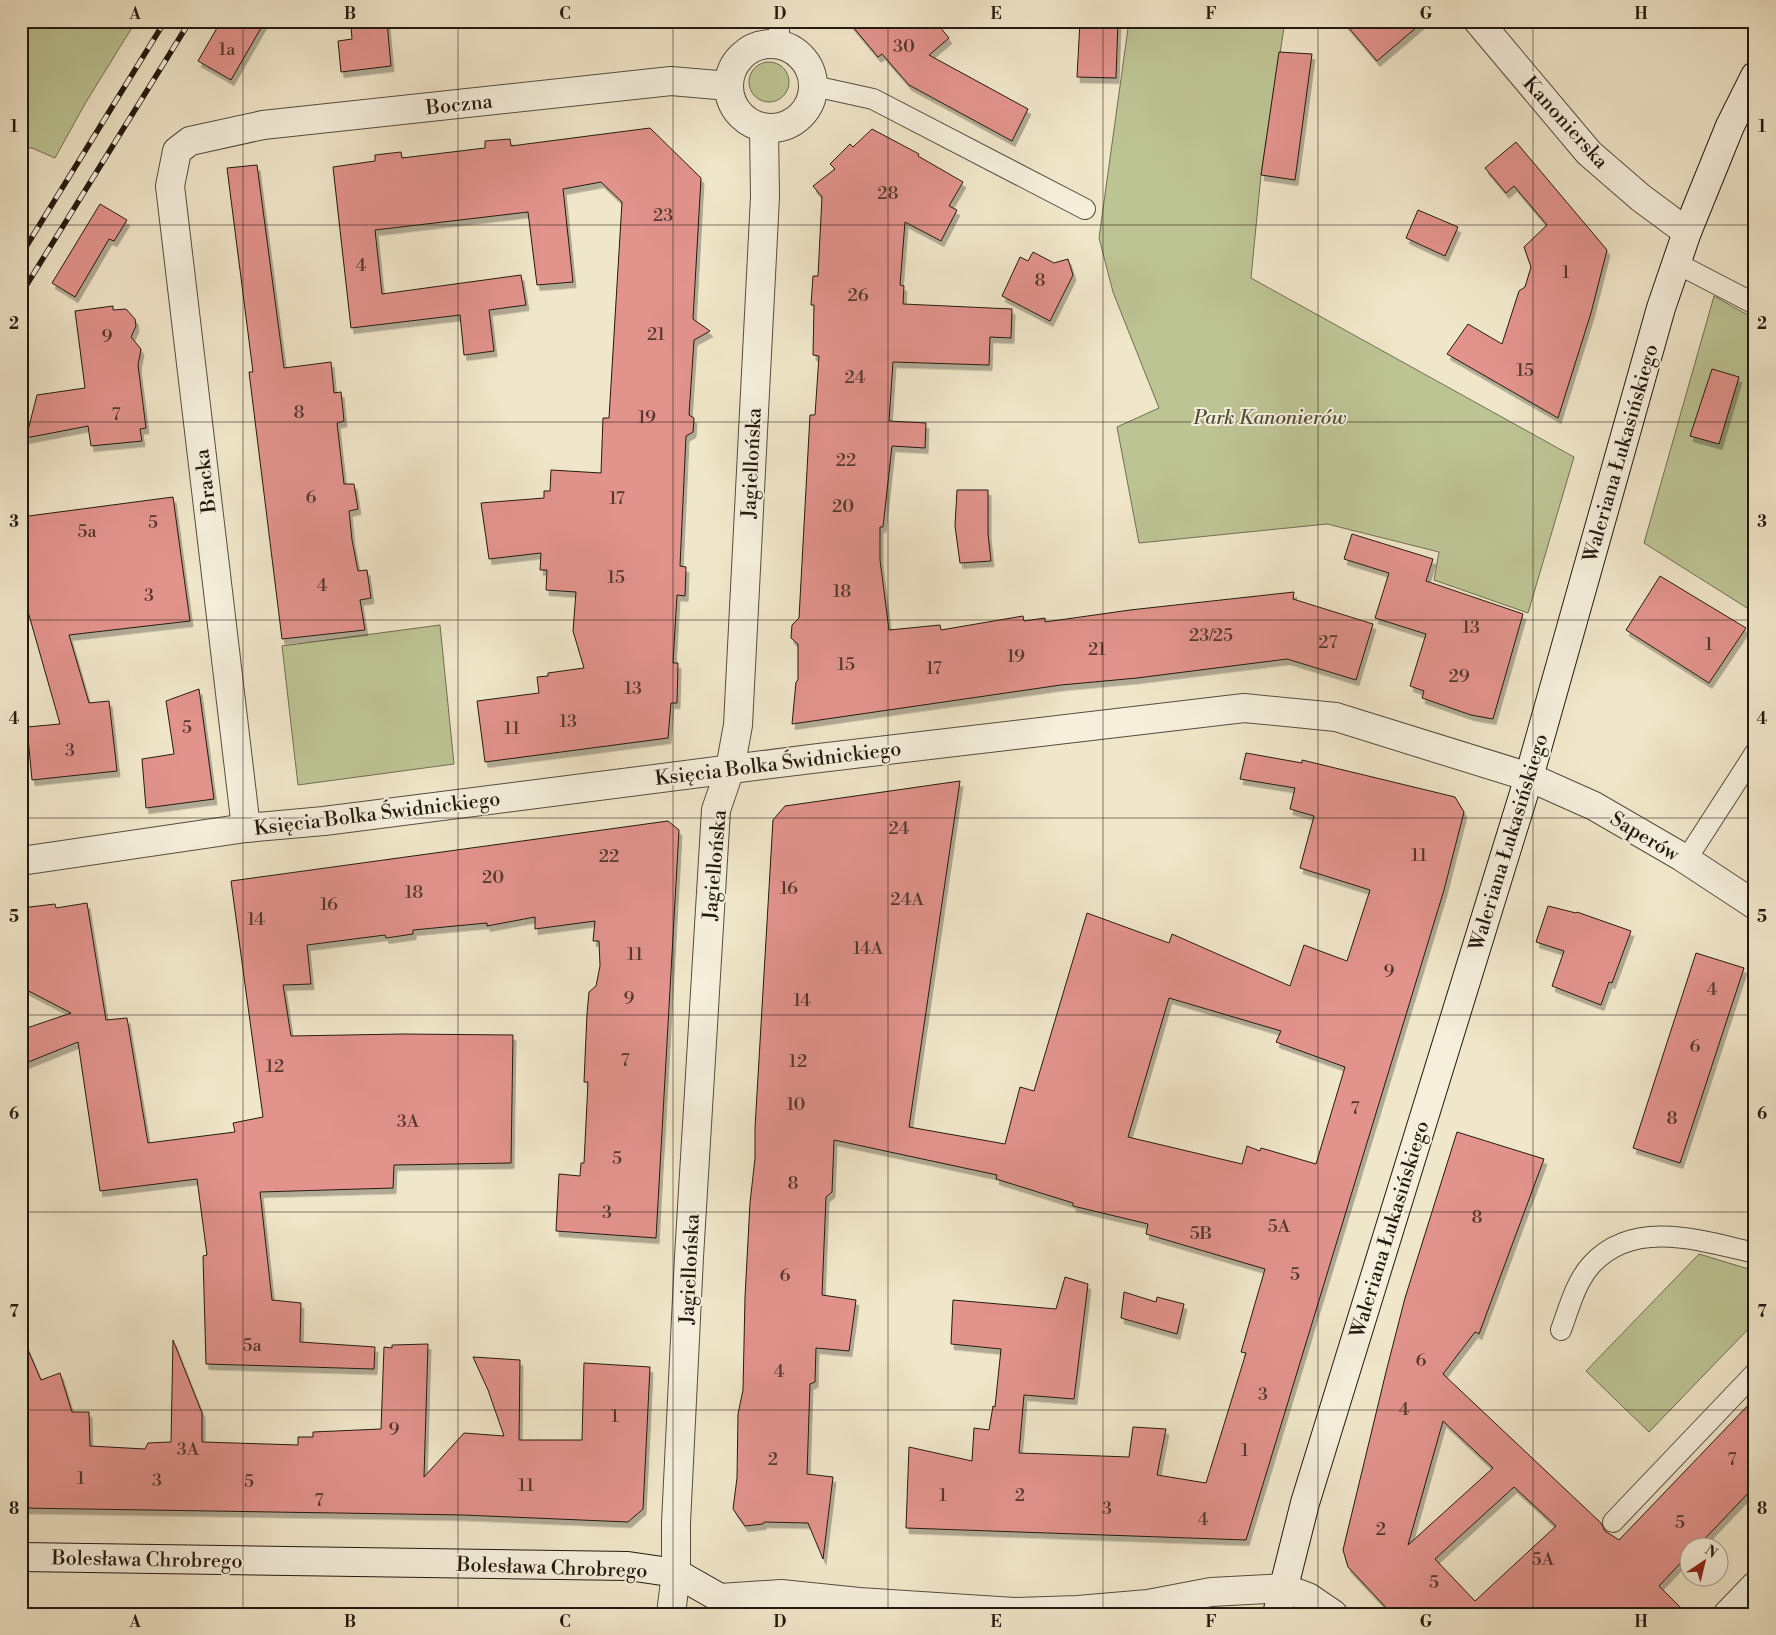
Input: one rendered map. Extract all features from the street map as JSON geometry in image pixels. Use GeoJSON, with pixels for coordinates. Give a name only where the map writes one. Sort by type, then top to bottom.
{"type":"FeatureCollection","features":[{"type":"Feature","properties":{"kind":"street","name":"Kanonierska"},"geometry":{"type":"LineString","coordinates":[[1478,21],[1588,153],[1641,198],[1687,232]]}},
{"type":"Feature","properties":{"kind":"street"},"geometry":{"type":"LineString","coordinates":[[779,33],[792,49],[804,59],[811,71],[814,86],[811,100],[804,113],[793,122],[779,128],[764,128],[750,122],[739,113],[731,100],[729,86],[731,71],[739,58],[779,33]]}},
{"type":"Feature","properties":{"kind":"street","name":"Waleriana Łukasińskiego"},"geometry":{"type":"LineString","coordinates":[[1280,1601],[1308,1494],[1529,777],[1598,530],[1676,263],[1730,126],[1755,76]]}},
{"type":"Feature","properties":{"kind":"street","name":"Boczna"},"geometry":{"type":"LineString","coordinates":[[190,141],[263,125],[672,81],[729,86]]}},
{"type":"Feature","properties":{"kind":"street","name":"Jagiellońska"},"geometry":{"type":"LineString","coordinates":[[672,1614],[676,1573],[676,1523],[689,1257],[716,810],[730,769],[738,725],[765,197],[764,128]]}},
{"type":"Feature","properties":{"kind":"street","name":"Bracka"},"geometry":{"type":"LineString","coordinates":[[190,141],[176,151],[170,186],[246,828]]}},
{"type":"Feature","properties":{"kind":"street","name":"Księcia Bolka Świdnickiego"},"geometry":{"type":"LineString","coordinates":[[21,861],[246,828],[324,821],[730,769],[1244,708],[1336,718],[1529,777]]}},
{"type":"Feature","properties":{"kind":"street","name":"Saperów"},"geometry":{"type":"LineString","coordinates":[[1529,777],[1594,806],[1686,860],[1755,905]]}},
{"type":"Feature","properties":{"kind":"street","name":"Bolesława Chrobrego"},"geometry":{"type":"LineString","coordinates":[[24,1560],[628,1566],[676,1573],[728,1606],[781,1594],[859,1602],[1014,1612],[1078,1610],[1148,1604],[1211,1592],[1280,1601]]}},
{"type":"Feature","properties":{"kind":"street"},"geometry":{"type":"LineString","coordinates":[[1728,1614],[1755,1586]]}},
{"type":"Feature","properties":{"kind":"street"},"geometry":{"type":"LineString","coordinates":[[1280,1601],[1315,1601],[1333,1614]]}},
{"type":"Feature","properties":{"kind":"lane"},"geometry":{"type":"LineString","coordinates":[[814,86],[873,99],[1085,209]]}},
{"type":"Feature","properties":{"kind":"lane"},"geometry":{"type":"LineString","coordinates":[[1676,263],[1755,304]]}},
{"type":"Feature","properties":{"kind":"lane"},"geometry":{"type":"LineString","coordinates":[[1686,860],[1755,753]]}},
{"type":"Feature","properties":{"kind":"lane"},"geometry":{"type":"LineString","coordinates":[[1561,1330],[1572,1299],[1592,1264],[1619,1244],[1649,1236],[1663,1236],[1698,1240],[1755,1252]]}},
{"type":"Feature","properties":{"kind":"lane"},"geometry":{"type":"LineString","coordinates":[[1613,1522],[1755,1373]]}},
{"type":"Feature","properties":{"kind":"green space"},"geometry":{"type":"Polygon","coordinates":[[[21,21],[136,21],[86,102],[55,158],[32,148],[21,148],[21,21]]]}},
{"type":"Feature","properties":{"kind":"green space","name":"Park Kanonierów"},"geometry":{"type":"Polygon","coordinates":[[[1129,21],[1285,21],[1261,175],[1251,278],[1574,457],[1528,613],[1434,580],[1439,552],[1327,524],[1139,543],[1117,427],[1159,408],[1113,292],[1099,238],[1129,21]]]}},
{"type":"Feature","properties":{"kind":"green space"},"geometry":{"type":"Polygon","coordinates":[[[773,62],[780,65],[786,71],[789,82],[788,90],[780,99],[773,102],[765,102],[758,99],[750,90],[749,78],[752,71],[761,63],[773,62]]]}},
{"type":"Feature","properties":{"kind":"green space"},"geometry":{"type":"Polygon","coordinates":[[[1714,296],[1755,319],[1755,613],[1644,543],[1714,296]]]}},
{"type":"Feature","properties":{"kind":"green space"},"geometry":{"type":"Polygon","coordinates":[[[440,625],[454,764],[298,785],[282,646],[440,625]]]}},
{"type":"Feature","properties":{"kind":"green space"},"geometry":{"type":"Polygon","coordinates":[[[1699,1254],[1755,1271],[1755,1322],[1649,1432],[1586,1371],[1699,1254]]]}},
{"type":"Feature","properties":{"kind":"building"},"geometry":{"type":"Polygon","coordinates":[[[221,21],[265,21],[231,80],[198,61],[221,21]]]}},
{"type":"Feature","properties":{"kind":"building"},"geometry":{"type":"Polygon","coordinates":[[[848,21],[935,21],[949,38],[929,55],[1028,109],[1012,141],[909,85],[882,54],[878,57],[848,21]]]}},
{"type":"Feature","properties":{"kind":"building"},"geometry":{"type":"Polygon","coordinates":[[[1080,21],[1118,21],[1116,78],[1077,77],[1080,21]]]}},
{"type":"Feature","properties":{"kind":"building"},"geometry":{"type":"Polygon","coordinates":[[[1343,21],[1424,21],[1377,61],[1343,21]]]}},
{"type":"Feature","properties":{"kind":"building"},"geometry":{"type":"Polygon","coordinates":[[[387,22],[391,66],[341,72],[338,41],[352,39],[351,26],[387,22]]]}},
{"type":"Feature","properties":{"kind":"building"},"geometry":{"type":"Polygon","coordinates":[[[1279,52],[1312,54],[1295,180],[1261,175],[1279,52]]]}},
{"type":"Feature","properties":{"kind":"building"},"geometry":{"type":"Polygon","coordinates":[[[650,128],[701,178],[693,319],[710,331],[694,340],[689,415],[694,418],[693,432],[686,436],[680,566],[686,567],[685,596],[677,595],[673,663],[678,663],[677,703],[671,703],[668,738],[485,762],[477,701],[539,693],[537,677],[548,676],[548,673],[584,668],[573,631],[576,592],[546,590],[547,570],[540,570],[541,553],[489,559],[481,503],[544,498],[544,491],[550,491],[551,470],[601,473],[603,418],[609,418],[622,202],[601,182],[563,189],[573,282],[537,285],[528,212],[375,230],[382,294],[521,275],[526,305],[489,310],[494,351],[464,355],[460,315],[351,328],[333,167],[375,161],[375,155],[401,152],[402,158],[485,148],[485,141],[510,139],[511,146],[650,128]]]}},
{"type":"Feature","properties":{"kind":"building"},"geometry":{"type":"Polygon","coordinates":[[[872,129],[919,154],[918,156],[963,182],[949,206],[957,210],[941,241],[905,222],[900,285],[904,286],[903,304],[1012,309],[1011,338],[990,337],[989,365],[893,362],[889,421],[926,423],[925,448],[892,446],[883,527],[880,527],[880,560],[889,630],[940,625],[941,630],[1023,616],[1024,621],[1045,618],[1045,622],[1130,610],[1294,592],[1293,599],[1373,624],[1356,680],[1287,659],[1137,678],[1061,685],[792,724],[796,682],[798,680],[798,644],[791,638],[792,625],[799,618],[810,415],[815,415],[819,356],[813,355],[814,305],[811,305],[813,276],[818,276],[822,197],[813,186],[835,169],[830,164],[850,144],[853,147],[872,129]]]}},
{"type":"Feature","properties":{"kind":"building"},"geometry":{"type":"Polygon","coordinates":[[[1516,142],[1607,250],[1591,313],[1558,418],[1447,354],[1468,324],[1502,344],[1519,291],[1525,287],[1531,267],[1524,247],[1547,225],[1514,186],[1506,193],[1485,168],[1516,142]]]}},
{"type":"Feature","properties":{"kind":"building"},"geometry":{"type":"Polygon","coordinates":[[[257,165],[284,368],[331,362],[334,393],[341,392],[344,421],[337,423],[344,484],[354,484],[358,509],[349,511],[352,540],[358,571],[367,570],[371,598],[360,600],[365,630],[282,639],[249,372],[253,372],[227,168],[257,165]]]}},
{"type":"Feature","properties":{"kind":"building"},"geometry":{"type":"Polygon","coordinates":[[[100,204],[127,220],[114,241],[109,239],[75,297],[52,283],[100,204]]]}},
{"type":"Feature","properties":{"kind":"building"},"geometry":{"type":"Polygon","coordinates":[[[1418,210],[1458,227],[1445,256],[1406,238],[1418,210]]]}},
{"type":"Feature","properties":{"kind":"building"},"geometry":{"type":"Polygon","coordinates":[[[1033,252],[1054,263],[1068,259],[1073,275],[1050,321],[1002,296],[1020,257],[1028,261],[1033,252]]]}},
{"type":"Feature","properties":{"kind":"building"},"geometry":{"type":"Polygon","coordinates":[[[113,306],[113,310],[126,309],[135,319],[136,326],[131,337],[141,349],[138,365],[146,428],[140,429],[142,441],[91,446],[88,426],[26,438],[37,395],[85,388],[75,311],[113,306]]]}},
{"type":"Feature","properties":{"kind":"building"},"geometry":{"type":"Polygon","coordinates":[[[1712,369],[1739,377],[1719,444],[1690,436],[1712,369]]]}},
{"type":"Feature","properties":{"kind":"building"},"geometry":{"type":"Polygon","coordinates":[[[957,490],[988,490],[988,534],[991,561],[960,563],[955,526],[957,490]]]}},
{"type":"Feature","properties":{"kind":"building"},"geometry":{"type":"Polygon","coordinates":[[[173,497],[190,621],[69,635],[89,703],[109,701],[117,771],[32,780],[27,727],[60,724],[21,587],[21,517],[173,497]]]}},
{"type":"Feature","properties":{"kind":"building"},"geometry":{"type":"Polygon","coordinates":[[[1352,534],[1433,559],[1426,581],[1523,614],[1493,719],[1471,715],[1422,698],[1424,691],[1410,686],[1426,634],[1375,618],[1389,573],[1344,559],[1352,534]]]}},
{"type":"Feature","properties":{"kind":"building"},"geometry":{"type":"Polygon","coordinates":[[[1660,576],[1746,628],[1709,683],[1626,630],[1660,576]]]}},
{"type":"Feature","properties":{"kind":"building"},"geometry":{"type":"Polygon","coordinates":[[[199,689],[214,799],[146,808],[142,759],[174,754],[166,701],[199,689]]]}},
{"type":"Feature","properties":{"kind":"building"},"geometry":{"type":"Polygon","coordinates":[[[1246,753],[1302,763],[1302,760],[1455,797],[1464,812],[1444,890],[1246,1540],[906,1528],[909,1447],[972,1461],[974,1428],[989,1430],[993,1406],[995,1407],[1001,1349],[951,1344],[953,1300],[1056,1309],[1065,1277],[1088,1284],[1074,1399],[1024,1395],[1019,1453],[1129,1457],[1133,1427],[1166,1429],[1157,1475],[1206,1483],[1246,1353],[1241,1352],[1265,1269],[1146,1234],[1148,1224],[1073,1206],[1073,1203],[996,1179],[997,1175],[834,1140],[832,1192],[826,1197],[822,1295],[856,1300],[849,1351],[816,1348],[815,1382],[810,1384],[807,1474],[833,1477],[823,1559],[808,1523],[764,1522],[763,1524],[745,1526],[733,1509],[737,1478],[738,1414],[743,1390],[745,1297],[750,1203],[755,1158],[755,1128],[773,820],[785,806],[960,781],[909,1127],[1005,1144],[1020,1087],[1034,1091],[1087,913],[1169,943],[1172,934],[1290,986],[1304,945],[1347,961],[1370,890],[1300,868],[1314,816],[1290,809],[1295,788],[1240,779],[1246,753]],[[1169,998],[1128,1137],[1242,1164],[1247,1146],[1260,1151],[1261,1148],[1316,1164],[1345,1067],[1276,1042],[1281,1031],[1169,998]]]}},
{"type":"Feature","properties":{"kind":"building"},"geometry":{"type":"Polygon","coordinates":[[[668,821],[679,830],[656,1238],[556,1231],[559,1174],[580,1176],[581,1163],[584,1163],[588,1082],[584,1082],[587,1014],[589,992],[596,986],[600,966],[599,941],[593,941],[595,921],[535,929],[535,917],[487,926],[487,923],[413,930],[413,934],[386,938],[385,935],[307,945],[311,984],[283,985],[291,1036],[513,1035],[511,1163],[394,1165],[393,1188],[260,1192],[272,1300],[301,1303],[300,1342],[375,1347],[374,1369],[206,1364],[203,1256],[207,1255],[197,1179],[100,1191],[78,1042],[21,1065],[21,1030],[71,1013],[21,987],[21,908],[55,904],[56,908],[87,903],[106,1020],[127,1018],[148,1143],[235,1132],[233,1123],[263,1117],[231,881],[668,821]]]}},
{"type":"Feature","properties":{"kind":"building"},"geometry":{"type":"Polygon","coordinates":[[[1548,906],[1577,912],[1631,931],[1612,983],[1609,982],[1601,1005],[1552,986],[1564,951],[1536,942],[1548,906]]]}},
{"type":"Feature","properties":{"kind":"building"},"geometry":{"type":"Polygon","coordinates":[[[1696,953],[1744,968],[1680,1163],[1633,1148],[1696,953]]]}},
{"type":"Feature","properties":{"kind":"building"},"geometry":{"type":"Polygon","coordinates":[[[1457,1132],[1544,1159],[1479,1334],[1475,1332],[1443,1374],[1601,1523],[1605,1531],[1619,1540],[1755,1398],[1755,1486],[1706,1538],[1678,1538],[1678,1566],[1659,1586],[1687,1614],[1392,1614],[1348,1567],[1343,1550],[1405,1298],[1457,1132]],[[1443,1421],[1408,1545],[1493,1468],[1443,1421]],[[1514,1487],[1435,1559],[1475,1601],[1556,1526],[1514,1487]]]}},
{"type":"Feature","properties":{"kind":"building"},"geometry":{"type":"Polygon","coordinates":[[[1124,1292],[1156,1302],[1157,1297],[1184,1304],[1177,1334],[1121,1318],[1124,1292]]]}},
{"type":"Feature","properties":{"kind":"building"},"geometry":{"type":"Polygon","coordinates":[[[21,1334],[41,1380],[60,1373],[72,1412],[89,1412],[90,1446],[145,1449],[148,1443],[171,1442],[173,1340],[202,1413],[202,1442],[298,1445],[298,1437],[313,1437],[313,1432],[381,1429],[384,1347],[392,1348],[392,1345],[428,1344],[424,1477],[464,1433],[504,1436],[488,1390],[473,1357],[520,1360],[519,1440],[582,1440],[584,1363],[650,1367],[643,1509],[628,1522],[463,1515],[21,1508],[21,1334]]]}},
{"type":"Feature","properties":{"kind":"railway"},"geometry":{"type":"LineString","coordinates":[[21,255],[165,21]]}},
{"type":"Feature","properties":{"kind":"railway"},"geometry":{"type":"LineString","coordinates":[[21,294],[190,21]]}}]}
